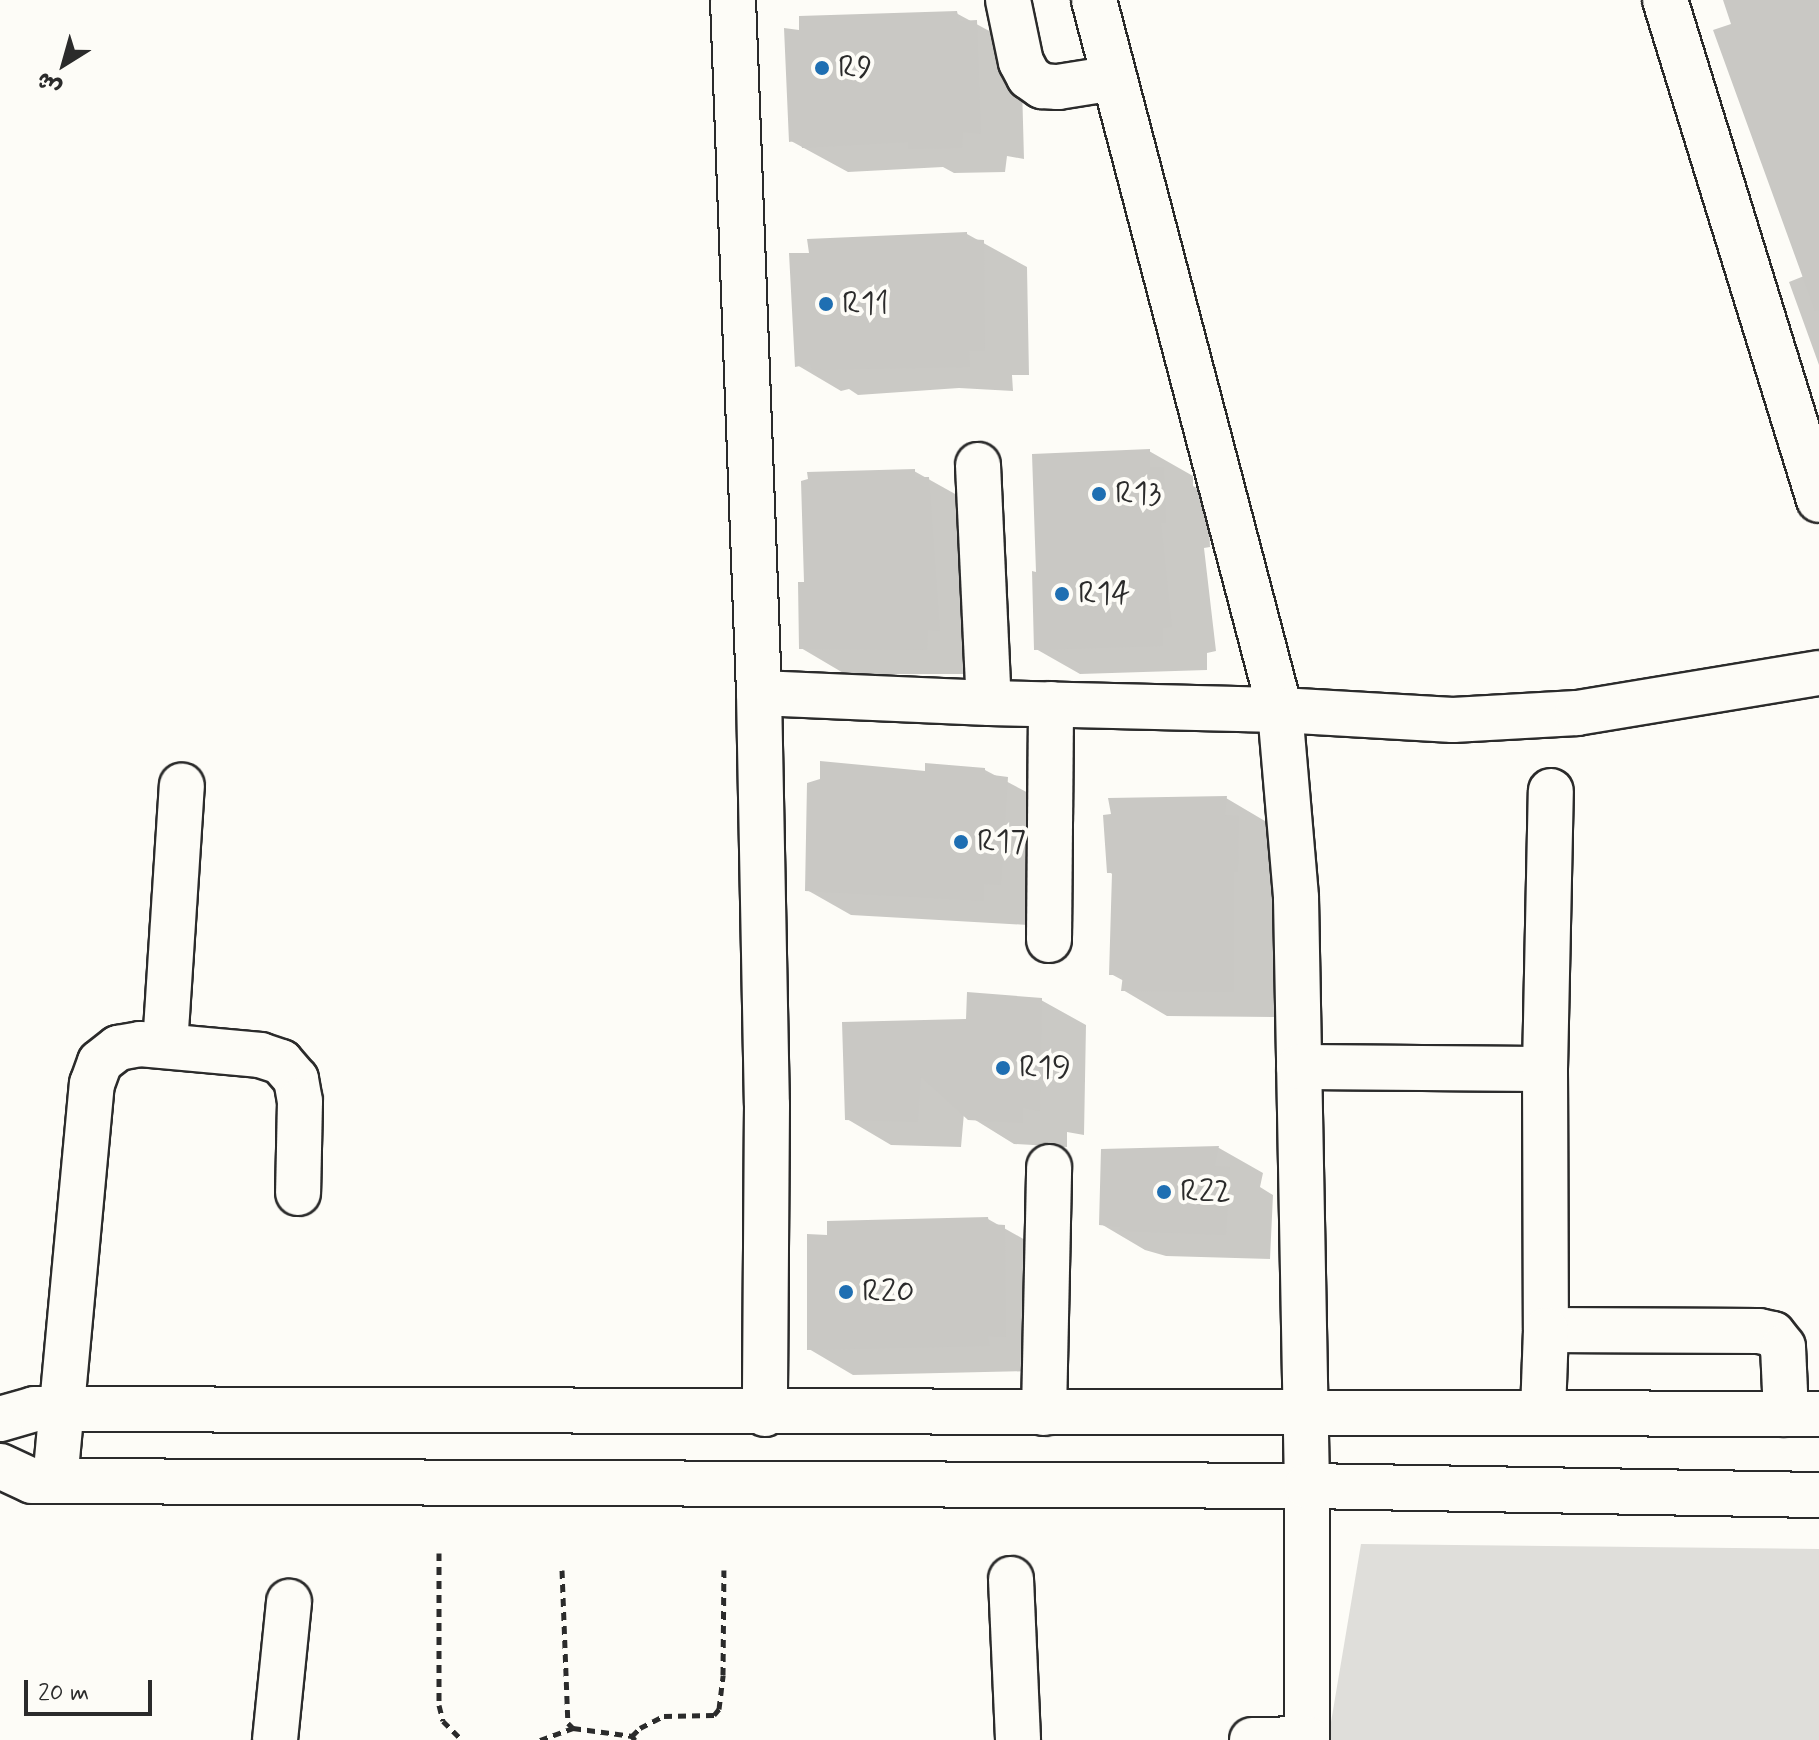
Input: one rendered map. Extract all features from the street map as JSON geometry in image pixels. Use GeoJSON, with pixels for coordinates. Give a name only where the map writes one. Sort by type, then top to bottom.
{"type":"FeatureCollection","features":[{"type":"Feature","properties":{"kind":"street"},"geometry":{"type":"LineString","coordinates":[[733,0],[759,693],[767,1105],[765,1414]]}},
{"type":"Feature","properties":{"kind":"street"},"geometry":{"type":"LineString","coordinates":[[1008,0],[1021,62],[1029,77],[1042,86],[1058,87],[1114,78]]}},
{"type":"Feature","properties":{"kind":"street"},"geometry":{"type":"LineString","coordinates":[[1094,0],[1280,710],[1296,898],[1303,1413],[1307,1486],[1307,1739],[1252,1740]]}},
{"type":"Feature","properties":{"kind":"street"},"geometry":{"type":"LineString","coordinates":[[1665,0],[1819,500]]}},
{"type":"Feature","properties":{"kind":"street"},"geometry":{"type":"LineString","coordinates":[[978,465],[989,703]]}},
{"type":"Feature","properties":{"kind":"street"},"geometry":{"type":"LineString","coordinates":[[759,693],[989,703],[1280,710],[1453,720],[1577,713],[1819,673]]}},
{"type":"Feature","properties":{"kind":"street"},"geometry":{"type":"LineString","coordinates":[[1049,940],[1051,704]]}},
{"type":"Feature","properties":{"kind":"street"},"geometry":{"type":"LineString","coordinates":[[165,1046],[182,786]]}},
{"type":"Feature","properties":{"kind":"street"},"geometry":{"type":"LineString","coordinates":[[1543,1412],[1546,1330],[1545,1069],[1551,791]]}},
{"type":"Feature","properties":{"kind":"street"},"geometry":{"type":"LineString","coordinates":[[55,1481],[92,1084],[100,1062],[118,1048],[140,1044],[260,1055],[281,1062],[296,1079],[300,1101],[298,1193]]}},
{"type":"Feature","properties":{"kind":"street"},"geometry":{"type":"LineString","coordinates":[[1299,1067],[1545,1069]]}},
{"type":"Feature","properties":{"kind":"street"},"geometry":{"type":"LineString","coordinates":[[1044,1413],[1049,1167]]}},
{"type":"Feature","properties":{"kind":"street"},"geometry":{"type":"LineString","coordinates":[[0,1419],[34,1409],[765,1414],[1802,1414],[1783,1347],[1773,1334],[1759,1331],[1546,1330]]}},
{"type":"Feature","properties":{"kind":"street"},"geometry":{"type":"LineString","coordinates":[[0,1466],[32,1481],[1307,1486],[1819,1495]]}},
{"type":"Feature","properties":{"kind":"street"},"geometry":{"type":"LineString","coordinates":[[1011,1579],[1018,1740]]}},
{"type":"Feature","properties":{"kind":"street"},"geometry":{"type":"LineString","coordinates":[[275,1740],[289,1602]]}},
{"type":"Feature","properties":{"kind":"path"},"geometry":{"type":"LineString","coordinates":[[439,1553],[439,1705],[443,1721],[462,1740]]}},
{"type":"Feature","properties":{"kind":"path"},"geometry":{"type":"LineString","coordinates":[[562,1570],[566,1716],[573,1728]]}},
{"type":"Feature","properties":{"kind":"path"},"geometry":{"type":"LineString","coordinates":[[540,1740],[573,1728],[634,1738],[640,1728],[664,1716],[714,1715],[719,1709],[723,1675],[724,1570]]}},
{"type":"Feature","properties":{"kind":"shaded area"},"geometry":{"type":"Polygon","coordinates":[[[1361,1544],[1819,1549],[1819,1740],[1328,1740],[1361,1544]]]}},
{"type":"Feature","properties":{"kind":"building"},"geometry":{"type":"Polygon","coordinates":[[[1723,0],[1819,0],[1819,310],[1815,311],[1713,30],[1731,24],[1723,0]]]}},
{"type":"Feature","properties":{"kind":"building"},"geometry":{"type":"Polygon","coordinates":[[[957,11],[959,21],[977,20],[981,134],[963,132],[962,148],[908,149],[908,142],[802,148],[801,140],[789,142],[784,28],[799,30],[799,16],[957,11]]]}},
{"type":"Feature","properties":{"kind":"building"},"geometry":{"type":"Polygon","coordinates":[[[967,232],[967,239],[984,240],[985,351],[969,351],[970,367],[812,370],[810,364],[795,367],[789,253],[809,253],[807,239],[967,232]]]}},
{"type":"Feature","properties":{"kind":"building"},"geometry":{"type":"Polygon","coordinates":[[[1150,449],[1150,467],[1164,467],[1166,523],[1161,523],[1172,627],[1163,628],[1163,646],[1034,650],[1032,571],[1036,572],[1032,454],[1150,449]]]}},
{"type":"Feature","properties":{"kind":"building"},"geometry":{"type":"Polygon","coordinates":[[[915,469],[915,477],[929,477],[940,631],[928,630],[927,650],[799,649],[798,582],[804,582],[801,481],[808,479],[807,472],[915,469]]]}},
{"type":"Feature","properties":{"kind":"building"},"geometry":{"type":"Polygon","coordinates":[[[820,761],[925,771],[925,763],[985,768],[985,774],[1008,777],[1001,885],[984,884],[984,901],[805,891],[807,783],[820,779],[820,761]]]}},
{"type":"Feature","properties":{"kind":"building"},"geometry":{"type":"Polygon","coordinates":[[[1227,796],[1225,815],[1239,816],[1238,872],[1234,872],[1234,992],[1121,991],[1123,975],[1109,975],[1112,873],[1107,873],[1103,815],[1111,814],[1108,798],[1227,796]]]}},
{"type":"Feature","properties":{"kind":"building"},"geometry":{"type":"Polygon","coordinates":[[[967,992],[1042,998],[1040,1111],[1023,1108],[1023,1123],[968,1120],[921,1077],[918,1122],[845,1120],[842,1022],[966,1019],[967,992]]]}},
{"type":"Feature","properties":{"kind":"building","name":"R22"},"geometry":{"type":"Polygon","coordinates":[[[1219,1146],[1215,1166],[1230,1167],[1226,1235],[1119,1231],[1120,1227],[1099,1225],[1101,1149],[1219,1146]]]}},
{"type":"Feature","properties":{"kind":"building"},"geometry":{"type":"Polygon","coordinates":[[[988,1217],[989,1224],[1005,1225],[1006,1337],[988,1336],[990,1346],[807,1350],[807,1234],[827,1235],[827,1221],[988,1217]]]}},
{"type":"Feature","properties":{"kind":"place","name":"R9"},"geometry":{"type":"Point","coordinates":[822,68]}},
{"type":"Feature","properties":{"kind":"place","name":"R11"},"geometry":{"type":"Point","coordinates":[826,304]}},
{"type":"Feature","properties":{"kind":"place","name":"R13"},"geometry":{"type":"Point","coordinates":[1099,494]}},
{"type":"Feature","properties":{"kind":"place","name":"R14"},"geometry":{"type":"Point","coordinates":[1062,594]}},
{"type":"Feature","properties":{"kind":"place","name":"R17"},"geometry":{"type":"Point","coordinates":[961,842]}},
{"type":"Feature","properties":{"kind":"place","name":"R19"},"geometry":{"type":"Point","coordinates":[1003,1068]}},
{"type":"Feature","properties":{"kind":"place","name":"R22"},"geometry":{"type":"Point","coordinates":[1164,1192]}},
{"type":"Feature","properties":{"kind":"place","name":"R20"},"geometry":{"type":"Point","coordinates":[846,1292]}}]}
